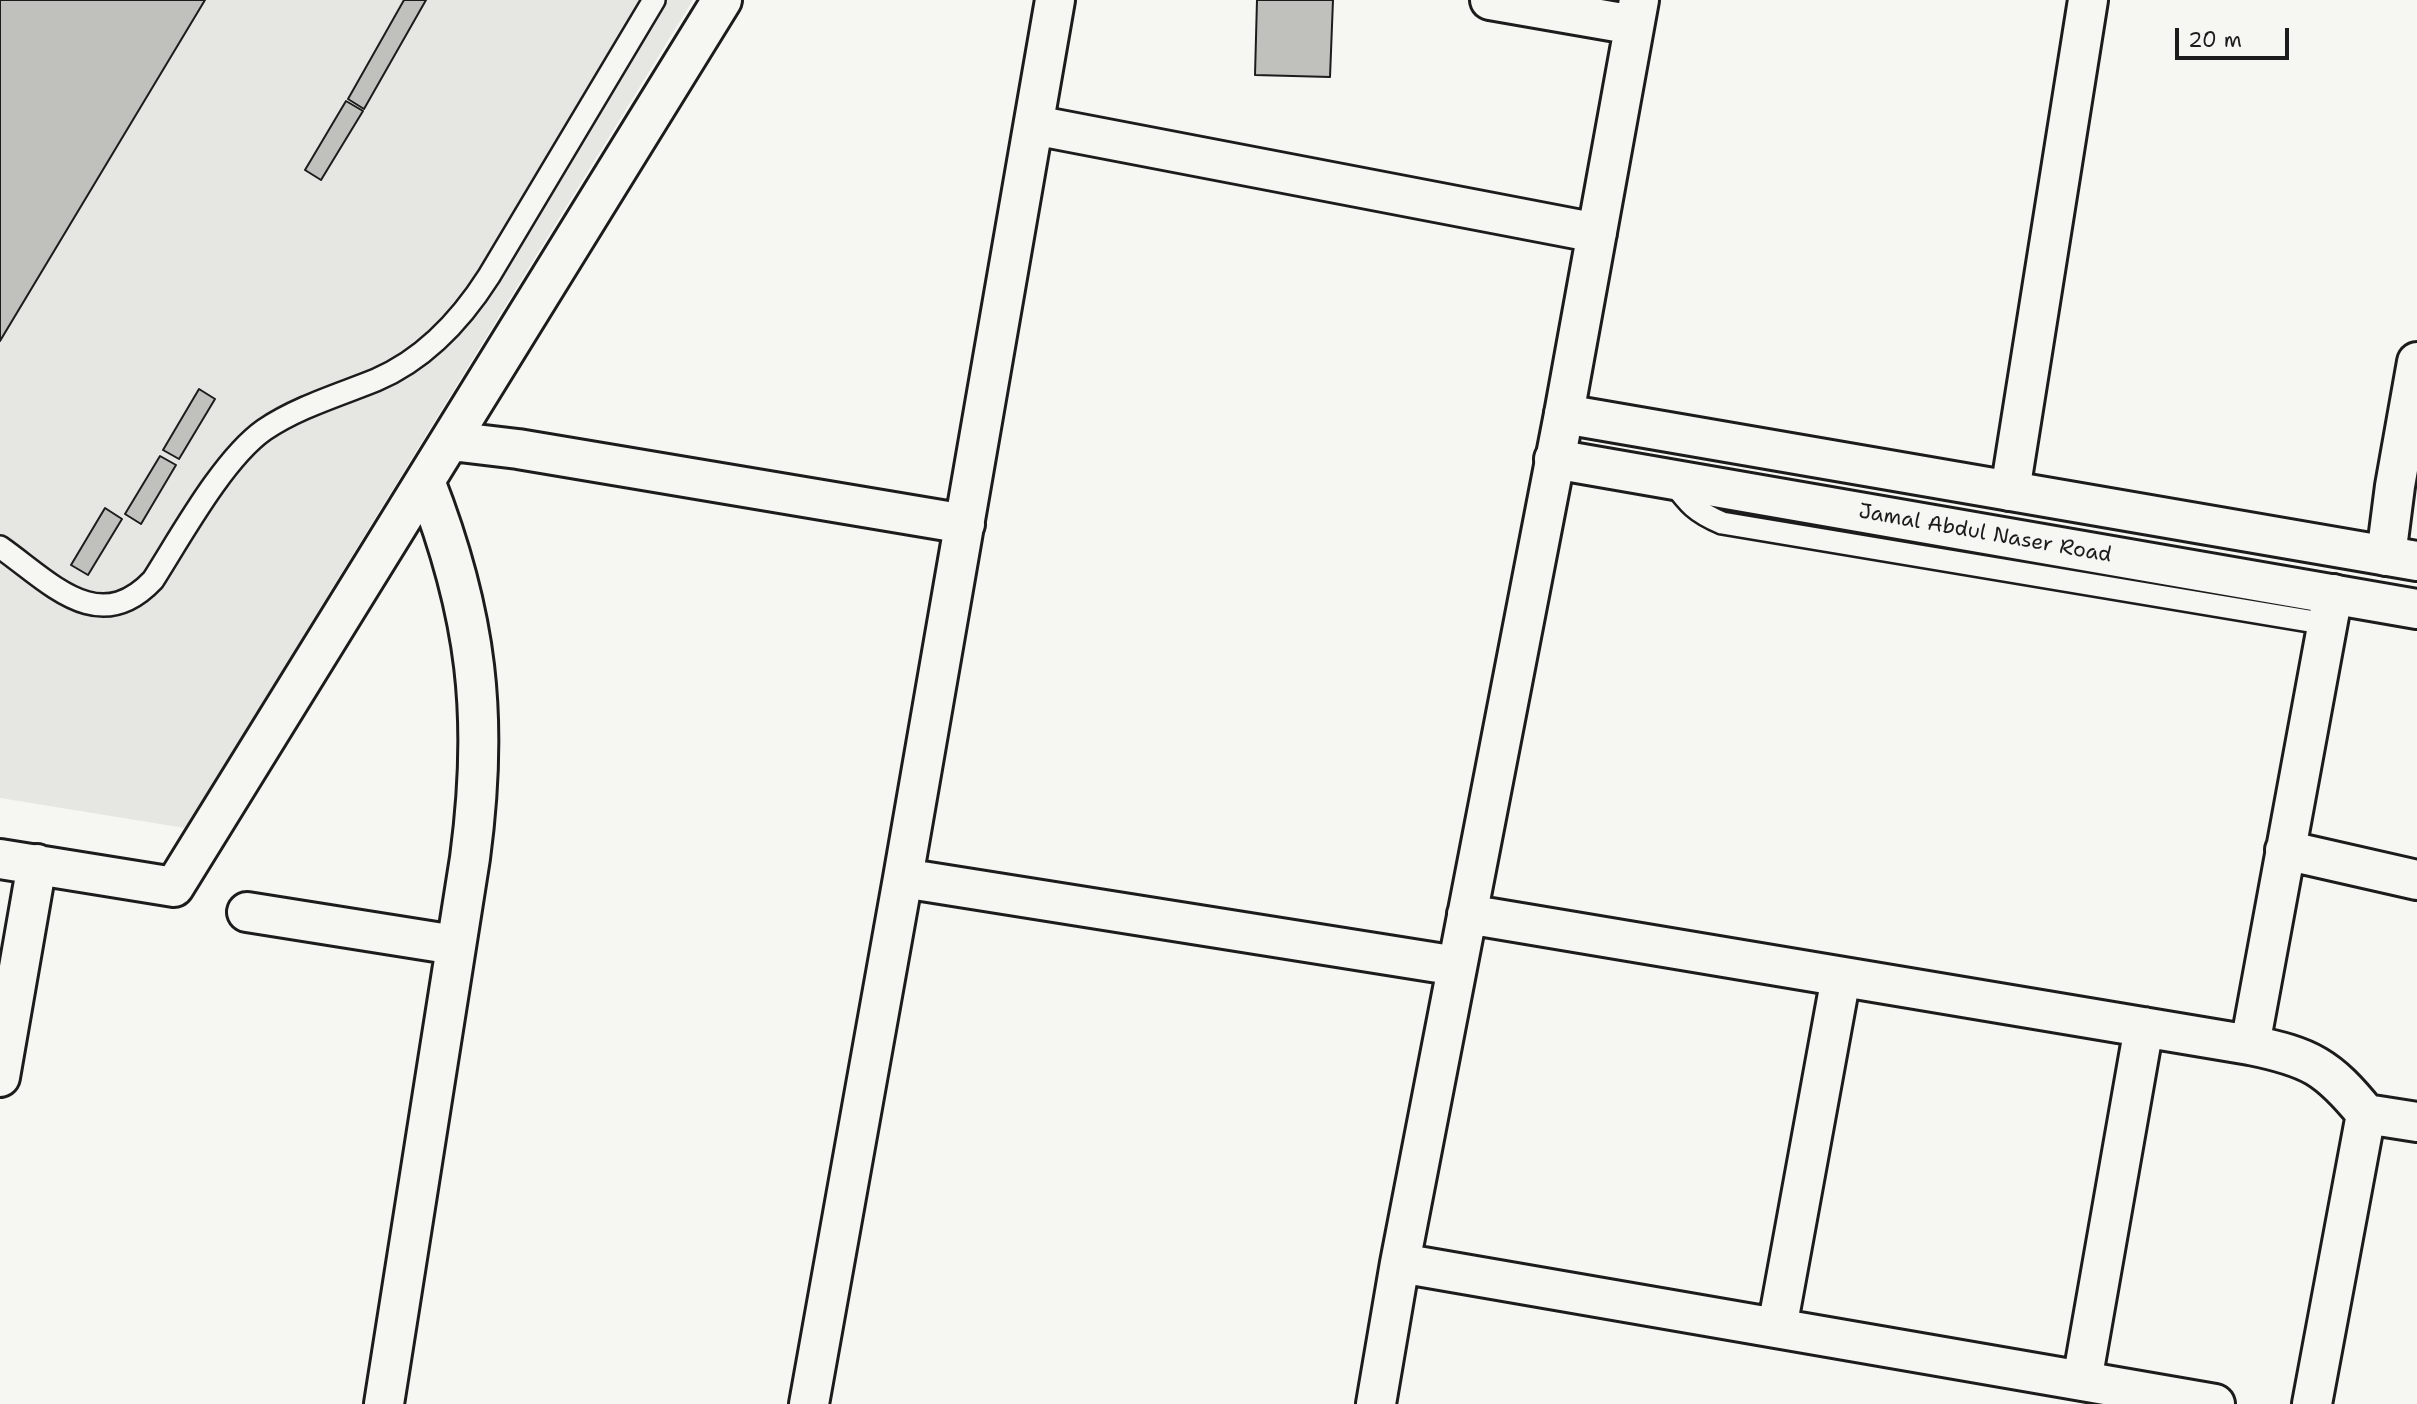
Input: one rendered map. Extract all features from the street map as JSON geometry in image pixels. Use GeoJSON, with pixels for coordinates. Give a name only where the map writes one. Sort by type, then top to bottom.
{"type":"FeatureCollection","features":[{"type":"Feature","properties":{"kind":"street"},"geometry":{"type":"LineString","coordinates":[[0,1077],[18,861],[174,887],[722,0]]}},
{"type":"Feature","properties":{"kind":"street"},"geometry":{"type":"LineString","coordinates":[[809,1404],[904,878],[1055,0]]}},
{"type":"Feature","properties":{"kind":"street"},"geometry":{"type":"LineString","coordinates":[[1376,1404],[1400,1263],[1564,414],[1637,12],[1490,0]]}},
{"type":"Feature","properties":{"kind":"street"},"geometry":{"type":"LineString","coordinates":[[2010,491],[2088,0]]}},
{"type":"Feature","properties":{"kind":"street"},"geometry":{"type":"LineString","coordinates":[[1034,125],[1597,233]]}},
{"type":"Feature","properties":{"kind":"street"},"geometry":{"type":"LineString","coordinates":[[1564,414],[2401,559],[2395,486],[2417,362]]}},
{"type":"Feature","properties":{"kind":"street"},"geometry":{"type":"LineString","coordinates":[[451,441],[519,449],[965,524]]}},
{"type":"Feature","properties":{"kind":"street","name":"Jamal Abdul Naser Road"},"geometry":{"type":"LineString","coordinates":[[1554,459],[2330,609],[2417,609]]}},
{"type":"Feature","properties":{"kind":"street"},"geometry":{"type":"LineString","coordinates":[[384,1404],[477,804],[480,749],[472,639],[445,532],[425,481]]}},
{"type":"Feature","properties":{"kind":"street"},"geometry":{"type":"LineString","coordinates":[[2250,1045],[2330,609]]}},
{"type":"Feature","properties":{"kind":"street"},"geometry":{"type":"LineString","coordinates":[[2285,850],[2417,880]]}},
{"type":"Feature","properties":{"kind":"street"},"geometry":{"type":"LineString","coordinates":[[904,878],[1457,966]]}},
{"type":"Feature","properties":{"kind":"street"},"geometry":{"type":"LineString","coordinates":[[247,912],[455,945]]}},
{"type":"Feature","properties":{"kind":"street"},"geometry":{"type":"LineString","coordinates":[[1467,914],[2290,1053],[2325,1070],[2347,1090],[2367,1114],[2417,1122]]}},
{"type":"Feature","properties":{"kind":"street"},"geometry":{"type":"LineString","coordinates":[[1777,1328],[1841,977]]}},
{"type":"Feature","properties":{"kind":"street"},"geometry":{"type":"LineString","coordinates":[[2082,1381],[2144,1027]]}},
{"type":"Feature","properties":{"kind":"street"},"geometry":{"type":"LineString","coordinates":[[2312,1404],[2367,1114]]}},
{"type":"Feature","properties":{"kind":"street"},"geometry":{"type":"LineString","coordinates":[[1400,1263],[2216,1404]]}},
{"type":"Feature","properties":{"kind":"lane"},"geometry":{"type":"LineString","coordinates":[[0,547],[82,603],[102,607],[122,604],[139,595],[153,580],[237,454],[263,431],[293,413],[380,378],[407,364],[453,325],[489,276],[654,0]]}},
{"type":"Feature","properties":{"kind":"shaded area"},"geometry":{"type":"Polygon","coordinates":[[[0,0],[693,0],[185,828],[0,798],[0,0]]]}},
{"type":"Feature","properties":{"kind":"building"},"geometry":{"type":"Polygon","coordinates":[[[0,0],[205,0],[0,341],[0,0]]]}},
{"type":"Feature","properties":{"kind":"building"},"geometry":{"type":"Polygon","coordinates":[[[404,0],[426,0],[364,109],[348,99],[404,0]]]}},
{"type":"Feature","properties":{"kind":"building"},"geometry":{"type":"Polygon","coordinates":[[[1257,0],[1333,0],[1330,77],[1255,75],[1257,0]]]}},
{"type":"Feature","properties":{"kind":"building"},"geometry":{"type":"Polygon","coordinates":[[[346,101],[363,111],[321,180],[305,170],[346,101]]]}},
{"type":"Feature","properties":{"kind":"building"},"geometry":{"type":"Polygon","coordinates":[[[199,389],[215,399],[179,459],[163,450],[199,389]]]}},
{"type":"Feature","properties":{"kind":"building"},"geometry":{"type":"Polygon","coordinates":[[[160,456],[176,465],[141,524],[125,514],[160,456]]]}},
{"type":"Feature","properties":{"kind":"building"},"geometry":{"type":"Polygon","coordinates":[[[105,508],[122,519],[88,575],[71,565],[105,508]]]}}]}
